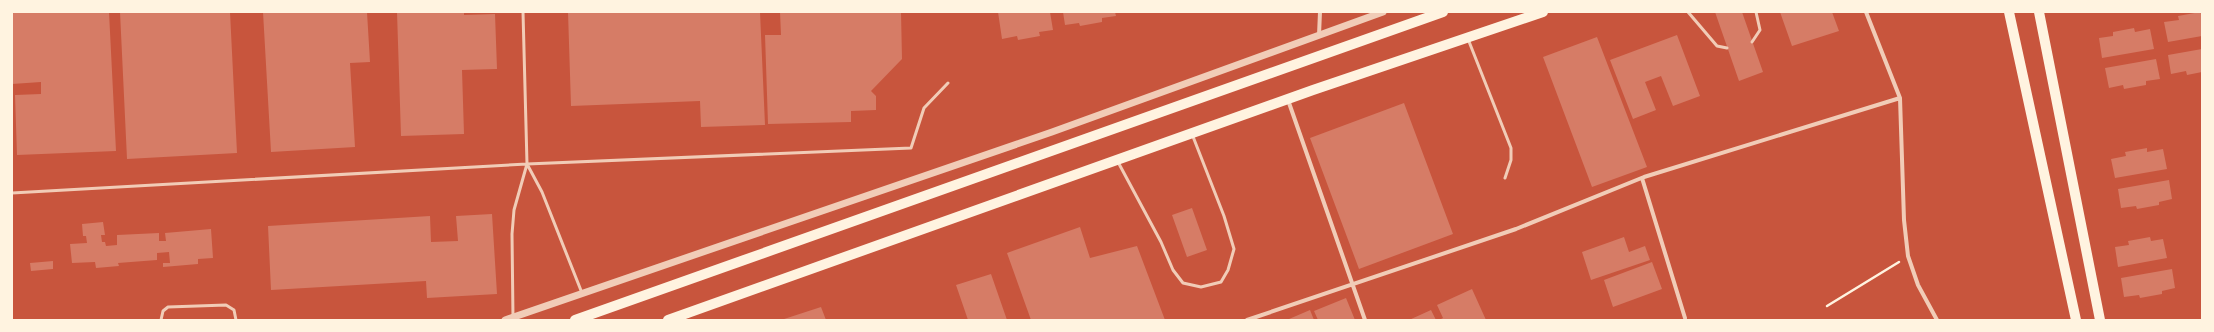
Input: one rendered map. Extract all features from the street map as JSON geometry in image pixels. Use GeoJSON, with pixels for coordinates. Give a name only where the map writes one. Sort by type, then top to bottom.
{"type":"FeatureCollection","features":[{"type":"Feature","properties":{"kind":"main road"},"geometry":{"type":"LineString","coordinates":[[575,320],[1443,12]]}},
{"type":"Feature","properties":{"kind":"main road"},"geometry":{"type":"LineString","coordinates":[[668,320],[1288,99],[1468,39],[1543,12]]}},
{"type":"Feature","properties":{"kind":"main road"},"geometry":{"type":"LineString","coordinates":[[2009,12],[2076,320]]}},
{"type":"Feature","properties":{"kind":"main road"},"geometry":{"type":"LineString","coordinates":[[2039,12],[2100,320]]}},
{"type":"Feature","properties":{"kind":"street"},"geometry":{"type":"LineString","coordinates":[[1319,35],[1320,12]]}},
{"type":"Feature","properties":{"kind":"street"},"geometry":{"type":"LineString","coordinates":[[505,320],[1052,132],[1383,12]]}},
{"type":"Feature","properties":{"kind":"street"},"geometry":{"type":"LineString","coordinates":[[1866,12],[1900,98],[1904,220],[1908,256],[1918,285],[1936,320]]}},
{"type":"Feature","properties":{"kind":"street"},"geometry":{"type":"LineString","coordinates":[[1247,320],[1352,283],[1516,229],[1642,178],[1900,98]]}},
{"type":"Feature","properties":{"kind":"street"},"geometry":{"type":"LineString","coordinates":[[1288,99],[1365,320]]}},
{"type":"Feature","properties":{"kind":"street"},"geometry":{"type":"LineString","coordinates":[[1642,178],[1685,318]]}},
{"type":"Feature","properties":{"kind":"lane"},"geometry":{"type":"LineString","coordinates":[[513,317],[514,210],[526,164],[523,12]]}},
{"type":"Feature","properties":{"kind":"lane"},"geometry":{"type":"LineString","coordinates":[[1688,12],[1717,46],[1728,48]]}},
{"type":"Feature","properties":{"kind":"lane"},"geometry":{"type":"LineString","coordinates":[[1752,42],[1760,30],[1756,12]]}},
{"type":"Feature","properties":{"kind":"lane"},"geometry":{"type":"LineString","coordinates":[[1468,39],[1511,148],[1510,160],[1505,178]]}},
{"type":"Feature","properties":{"kind":"lane"},"geometry":{"type":"LineString","coordinates":[[12,193],[526,164],[911,148],[924,108],[948,83]]}},
{"type":"Feature","properties":{"kind":"lane"},"geometry":{"type":"LineString","coordinates":[[1117,161],[1161,242],[1173,270],[1183,283],[1201,287],[1221,282],[1228,270],[1234,249],[1224,216],[1192,134]]}},
{"type":"Feature","properties":{"kind":"lane"},"geometry":{"type":"LineString","coordinates":[[526,164],[542,192],[582,293]]}},
{"type":"Feature","properties":{"kind":"lane"},"geometry":{"type":"LineString","coordinates":[[161,320],[163,311],[168,307],[226,305],[234,310],[236,320]]}},
{"type":"Feature","properties":{"kind":"path"},"geometry":{"type":"LineString","coordinates":[[1827,306],[1908,256]]}},
{"type":"Feature","properties":{"kind":"building"},"geometry":{"type":"Polygon","coordinates":[[[12,12],[109,12],[116,151],[17,155],[15,95],[41,94],[41,82],[12,84],[12,12]]]}},
{"type":"Feature","properties":{"kind":"building"},"geometry":{"type":"Polygon","coordinates":[[[120,12],[230,12],[237,153],[127,159],[120,12]]]}},
{"type":"Feature","properties":{"kind":"building"},"geometry":{"type":"Polygon","coordinates":[[[263,12],[367,12],[370,62],[350,63],[355,147],[271,152],[263,12]]]}},
{"type":"Feature","properties":{"kind":"building"},"geometry":{"type":"Polygon","coordinates":[[[397,12],[464,12],[464,15],[495,14],[497,69],[462,70],[464,134],[401,136],[397,12]]]}},
{"type":"Feature","properties":{"kind":"building"},"geometry":{"type":"Polygon","coordinates":[[[568,12],[760,12],[765,125],[701,127],[700,101],[571,106],[568,12]]]}},
{"type":"Feature","properties":{"kind":"building"},"geometry":{"type":"Polygon","coordinates":[[[780,12],[901,12],[902,59],[871,91],[876,96],[876,110],[851,111],[851,122],[768,124],[765,35],[781,35],[780,12]]]}},
{"type":"Feature","properties":{"kind":"building"},"geometry":{"type":"Polygon","coordinates":[[[998,12],[1050,12],[1053,30],[1039,32],[1040,36],[1018,40],[1017,36],[1002,39],[998,12]]]}},
{"type":"Feature","properties":{"kind":"building"},"geometry":{"type":"Polygon","coordinates":[[[1063,12],[1115,12],[1116,16],[1102,18],[1102,22],[1080,26],[1079,23],[1065,25],[1063,12]]]}},
{"type":"Feature","properties":{"kind":"building"},"geometry":{"type":"Polygon","coordinates":[[[1715,12],[1742,12],[1763,72],[1739,81],[1715,12]]]}},
{"type":"Feature","properties":{"kind":"building"},"geometry":{"type":"Polygon","coordinates":[[[1780,12],[1832,12],[1839,31],[1792,46],[1780,12]]]}},
{"type":"Feature","properties":{"kind":"building"},"geometry":{"type":"Polygon","coordinates":[[[2200,12],[2202,15],[2202,36],[2168,42],[2164,22],[2179,20],[2178,16],[2200,12]]]}},
{"type":"Feature","properties":{"kind":"building"},"geometry":{"type":"Polygon","coordinates":[[[2134,28],[2135,32],[2150,29],[2154,49],[2102,58],[2099,38],[2113,36],[2113,32],[2134,28]]]}},
{"type":"Feature","properties":{"kind":"building"},"geometry":{"type":"Polygon","coordinates":[[[1677,35],[1700,96],[1673,106],[1661,76],[1645,82],[1656,110],[1633,119],[1610,60],[1677,35]]]}},
{"type":"Feature","properties":{"kind":"building"},"geometry":{"type":"Polygon","coordinates":[[[1597,37],[1647,167],[1592,187],[1543,57],[1597,37]]]}},
{"type":"Feature","properties":{"kind":"building"},"geometry":{"type":"Polygon","coordinates":[[[2202,49],[2202,72],[2187,75],[2186,71],[2171,74],[2168,55],[2202,49]]]}},
{"type":"Feature","properties":{"kind":"building"},"geometry":{"type":"Polygon","coordinates":[[[2156,59],[2160,79],[2146,81],[2146,85],[2124,89],[2123,85],[2109,88],[2105,68],[2156,59]]]}},
{"type":"Feature","properties":{"kind":"building"},"geometry":{"type":"Polygon","coordinates":[[[1404,103],[1453,234],[1359,269],[1310,138],[1404,103]]]}},
{"type":"Feature","properties":{"kind":"building"},"geometry":{"type":"Polygon","coordinates":[[[2147,148],[2147,152],[2163,149],[2167,169],[2115,178],[2111,159],[2126,156],[2125,152],[2147,148]]]}},
{"type":"Feature","properties":{"kind":"building"},"geometry":{"type":"Polygon","coordinates":[[[2169,180],[2172,199],[2159,202],[2159,205],[2137,209],[2136,206],[2121,208],[2118,189],[2169,180]]]}},
{"type":"Feature","properties":{"kind":"building"},"geometry":{"type":"Polygon","coordinates":[[[1192,208],[1207,250],[1187,257],[1172,215],[1192,208]]]}},
{"type":"Feature","properties":{"kind":"building"},"geometry":{"type":"Polygon","coordinates":[[[492,214],[497,294],[427,298],[426,281],[271,290],[268,226],[430,216],[431,242],[458,241],[456,216],[492,214]]]}},
{"type":"Feature","properties":{"kind":"building"},"geometry":{"type":"Polygon","coordinates":[[[103,222],[105,235],[101,235],[102,242],[105,242],[106,246],[117,245],[117,235],[159,233],[159,241],[166,241],[165,233],[211,229],[213,258],[198,259],[198,264],[163,267],[163,263],[170,263],[169,252],[157,253],[157,260],[118,263],[119,266],[96,268],[95,262],[72,263],[70,244],[87,243],[86,236],[83,236],[82,224],[103,222]]]}},
{"type":"Feature","properties":{"kind":"building"},"geometry":{"type":"Polygon","coordinates":[[[1080,227],[1090,258],[1137,246],[1165,320],[1031,320],[1007,253],[1080,227]]]}},
{"type":"Feature","properties":{"kind":"building"},"geometry":{"type":"Polygon","coordinates":[[[1624,237],[1629,252],[1645,246],[1650,260],[1591,280],[1582,252],[1624,237]]]}},
{"type":"Feature","properties":{"kind":"building"},"geometry":{"type":"Polygon","coordinates":[[[2150,237],[2151,241],[2163,239],[2167,258],[2118,267],[2115,247],[2129,245],[2128,241],[2150,237]]]}},
{"type":"Feature","properties":{"kind":"building"},"geometry":{"type":"Polygon","coordinates":[[[53,261],[53,269],[31,271],[30,263],[53,261]]]}},
{"type":"Feature","properties":{"kind":"building"},"geometry":{"type":"Polygon","coordinates":[[[1652,262],[1662,289],[1613,307],[1604,280],[1652,262]]]}},
{"type":"Feature","properties":{"kind":"building"},"geometry":{"type":"Polygon","coordinates":[[[2172,269],[2175,288],[2162,291],[2162,294],[2140,298],[2139,295],[2124,297],[2121,278],[2172,269]]]}},
{"type":"Feature","properties":{"kind":"building"},"geometry":{"type":"Polygon","coordinates":[[[991,274],[1007,320],[968,320],[956,285],[991,274]]]}},
{"type":"Feature","properties":{"kind":"building"},"geometry":{"type":"Polygon","coordinates":[[[1472,289],[1486,320],[1439,320],[1443,318],[1437,305],[1472,289]]]}},
{"type":"Feature","properties":{"kind":"building"},"geometry":{"type":"Polygon","coordinates":[[[1346,298],[1355,320],[1318,320],[1314,311],[1346,298]]]}},
{"type":"Feature","properties":{"kind":"building"},"geometry":{"type":"Polygon","coordinates":[[[821,307],[826,320],[781,320],[821,307]]]}},
{"type":"Feature","properties":{"kind":"building"},"geometry":{"type":"Polygon","coordinates":[[[1310,310],[1314,320],[1289,319],[1310,310]]]}},
{"type":"Feature","properties":{"kind":"building"},"geometry":{"type":"Polygon","coordinates":[[[1431,310],[1436,320],[1409,320],[1431,310]]]}}]}
